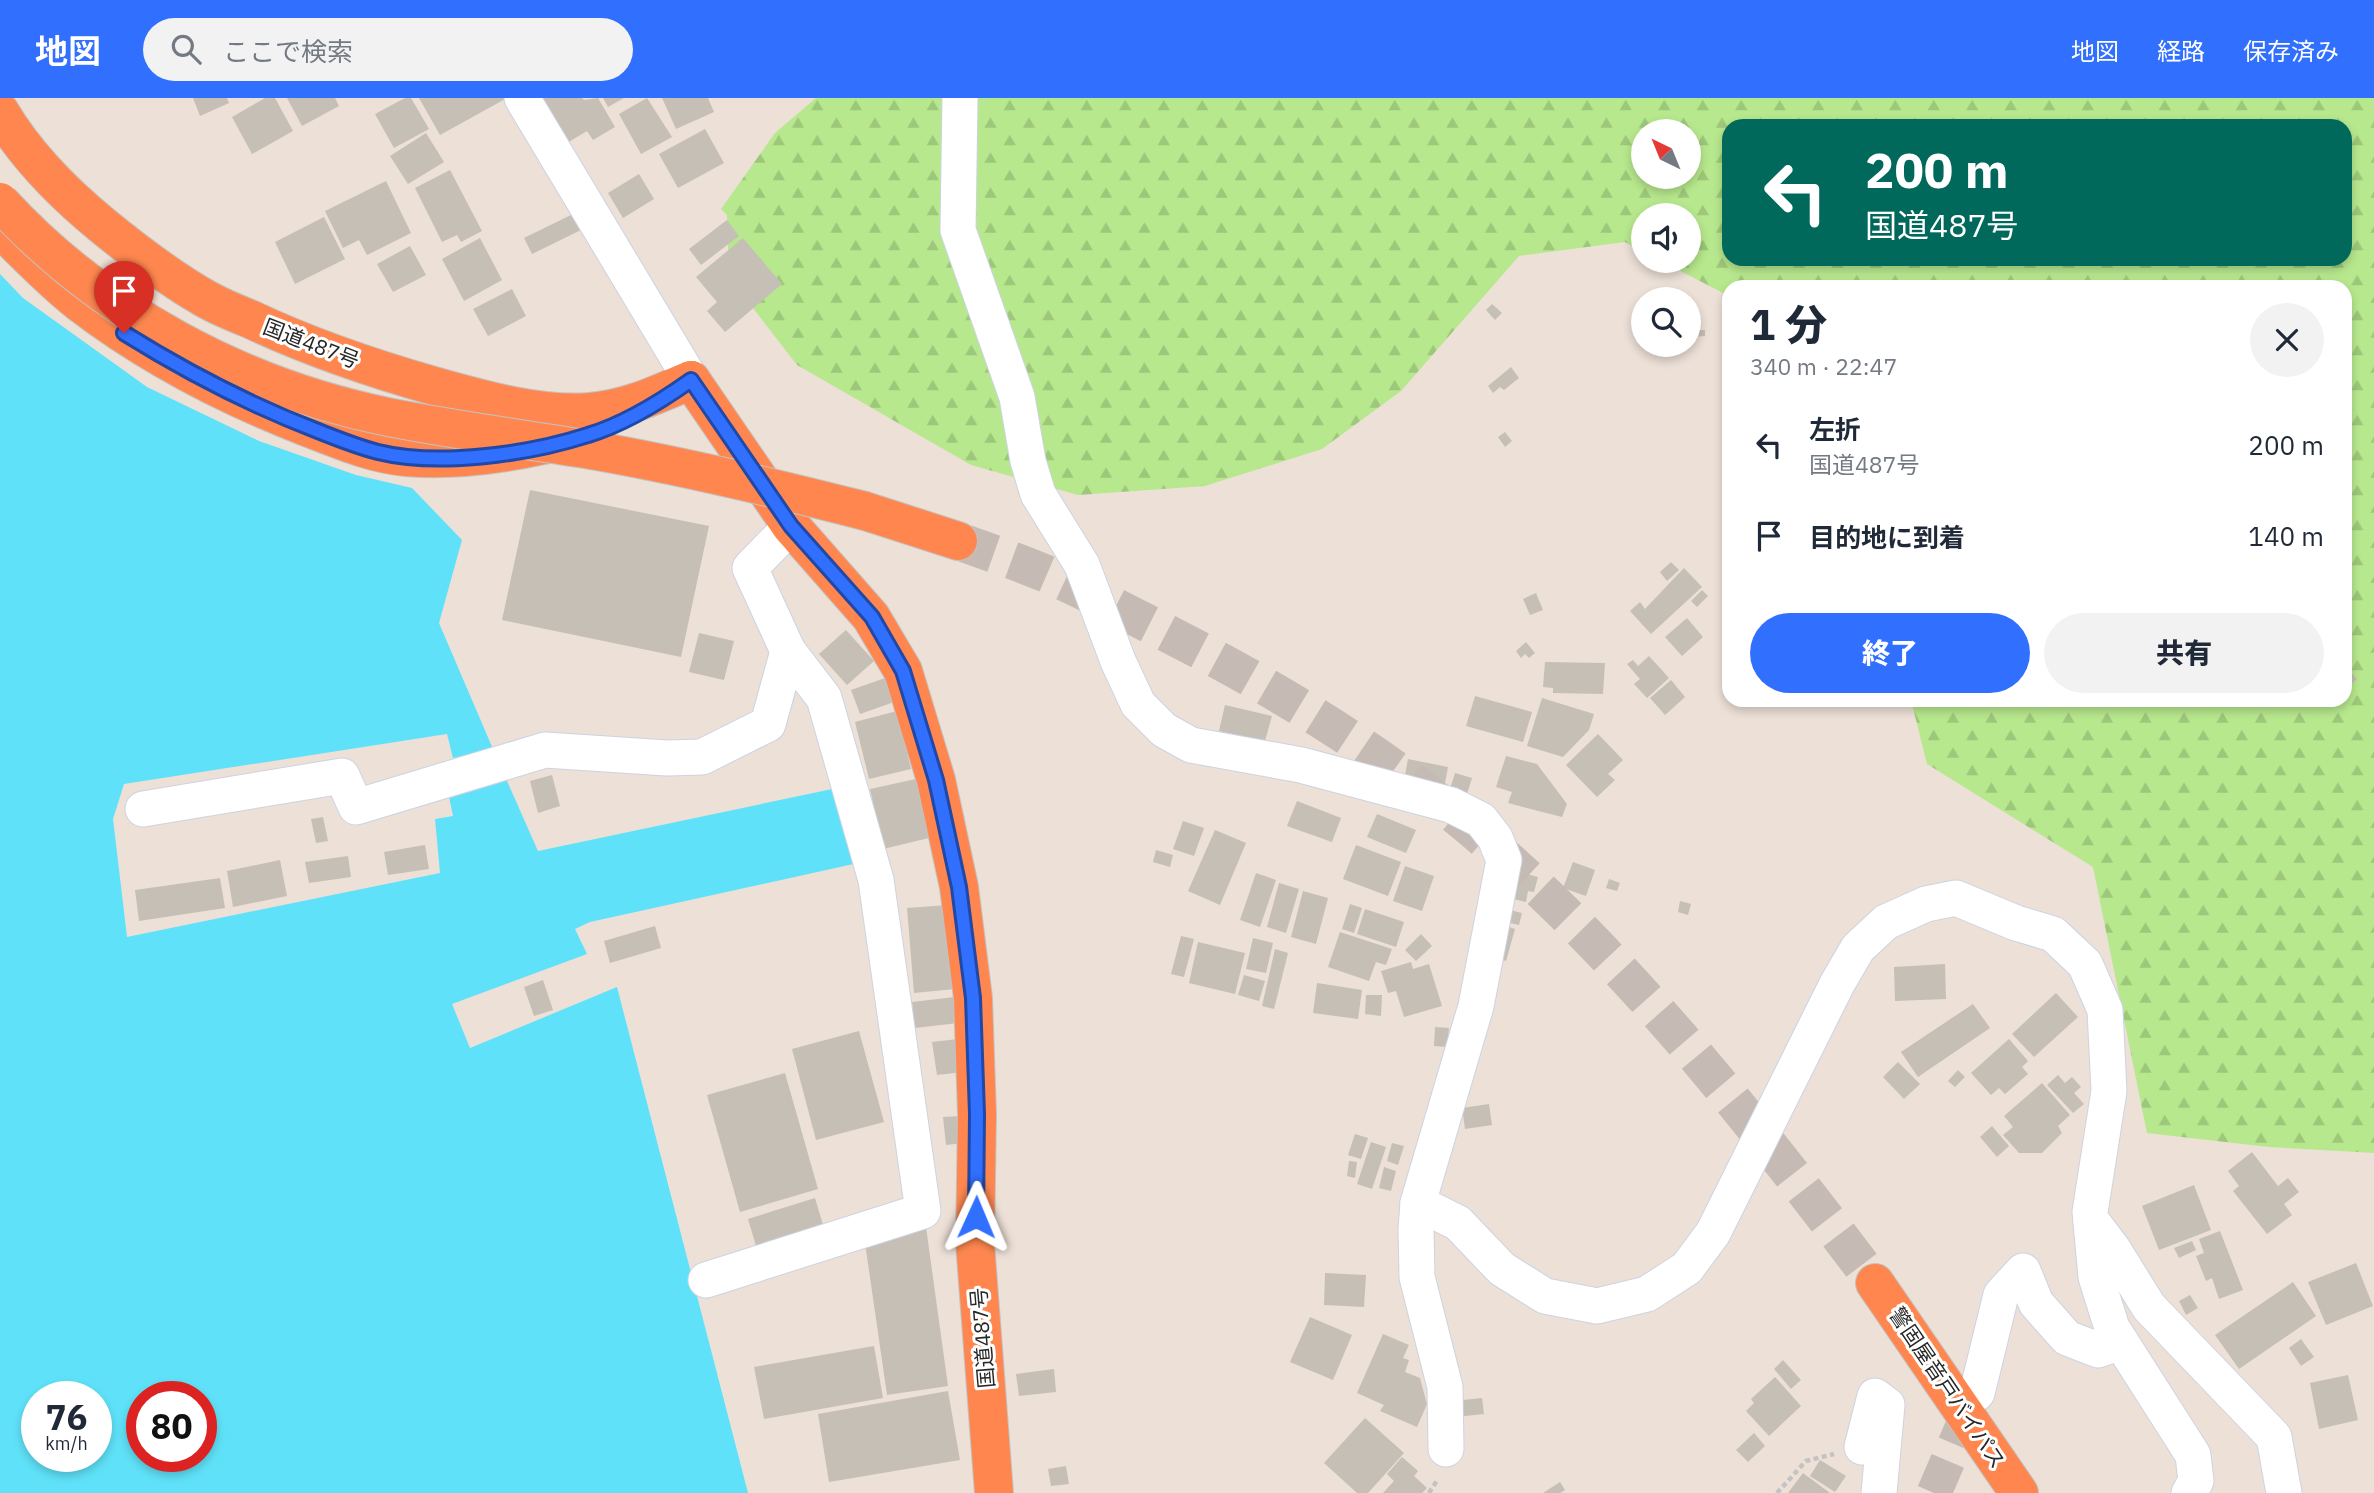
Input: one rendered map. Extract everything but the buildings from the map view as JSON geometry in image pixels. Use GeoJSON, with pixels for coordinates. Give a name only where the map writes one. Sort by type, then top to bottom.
{"type":"FeatureCollection","features":[{"type":"Feature","properties":{"kind":"highway","name":"国道487号"},"geometry":{"type":"LineString","coordinates":[[0,112],[27,152],[73,201],[143,259],[207,300],[328,352],[394,375],[471,397],[546,411],[587,412],[615,409],[642,401],[691,380],[791,526],[872,617],[903,671],[936,780],[959,887],[973,998],[977,1114],[975,1243],[994,1493]]}},
{"type":"Feature","properties":{"kind":"highway"},"geometry":{"type":"LineString","coordinates":[[0,202],[73,272],[127,311],[181,342],[251,376],[321,399],[386,416],[593,450],[771,488],[865,511],[958,541]]}},
{"type":"Feature","properties":{"kind":"highway"},"geometry":{"type":"LineString","coordinates":[[0,228],[80,303],[166,359],[280,416],[378,452],[404,457],[462,458],[531,448],[589,435],[662,400],[691,380]]}},
{"type":"Feature","properties":{"kind":"highway","name":"警固屋音戸バイパス"},"geometry":{"type":"LineString","coordinates":[[1875,1283],[2019,1493]]}},
{"type":"Feature","properties":{"kind":"street"},"geometry":{"type":"LineString","coordinates":[[522,98],[691,380]]}},
{"type":"Feature","properties":{"kind":"street"},"geometry":{"type":"LineString","coordinates":[[960,98],[958,230],[1017,397],[1028,461],[1038,494],[1082,565],[1118,661],[1138,704],[1164,730],[1191,745],[1301,765],[1451,805],[1481,820],[1495,838],[1504,860],[1476,1006],[1418,1203],[1417,1277],[1445,1387],[1446,1449]]}},
{"type":"Feature","properties":{"kind":"street"},"geometry":{"type":"LineString","coordinates":[[706,1280],[923,1211],[876,880],[824,698],[788,651],[750,568],[791,526]]}},
{"type":"Feature","properties":{"kind":"street"},"geometry":{"type":"LineString","coordinates":[[143,809],[342,776],[356,807],[545,750],[667,758],[702,757],[768,724],[788,651]]}},
{"type":"Feature","properties":{"kind":"street"},"geometry":{"type":"LineString","coordinates":[[1418,1203],[1458,1223],[1502,1269],[1545,1296],[1597,1306],[1647,1294],[1687,1268],[1713,1233],[1837,984],[1858,948],[1886,922],[1926,904],[1956,898],[2016,923],[2053,934],[2085,964],[2105,1010],[2109,1091],[2091,1220],[2096,1277],[2112,1328],[2193,1455],[2196,1481],[2189,1493]]}},
{"type":"Feature","properties":{"kind":"street"},"geometry":{"type":"LineString","coordinates":[[2091,1220],[2113,1249],[2149,1307],[2274,1437],[2284,1493]]}},
{"type":"Feature","properties":{"kind":"street"},"geometry":{"type":"LineString","coordinates":[[1977,1393],[2001,1295],[2023,1271],[2036,1303],[2067,1338],[2098,1350],[2121,1342]]}},
{"type":"Feature","properties":{"kind":"street"},"geometry":{"type":"LineString","coordinates":[[1862,1447],[1875,1396],[1886,1405],[1879,1493]]}},
{"type":"Feature","properties":{"kind":"path"},"geometry":{"type":"LineString","coordinates":[[1777,1493],[1806,1461],[1862,1447]]}},
{"type":"Feature","properties":{"kind":"green space"},"geometry":{"type":"Polygon","coordinates":[[[816,98],[2374,98],[2374,1153],[2269,1147],[2147,1133],[2093,867],[1927,764],[1913,707],[2352,707],[2352,280],[1722,280],[1722,292],[1684,273],[1701,273],[1701,203],[1631,203],[1631,245],[1625,242],[1519,256],[1401,391],[1322,449],[1205,486],[1078,495],[971,465],[797,365],[729,277],[727,215],[721,209],[775,133],[816,98]]]}},
{"type":"Feature","properties":{"kind":"water"},"geometry":{"type":"Polygon","coordinates":[[[0,274],[23,298],[147,387],[259,441],[356,475],[412,488],[462,540],[439,623],[493,749],[453,758],[447,734],[124,784],[113,819],[127,937],[440,873],[435,819],[453,816],[447,787],[503,772],[538,851],[837,788],[858,863],[590,922],[575,929],[587,954],[452,1004],[470,1048],[617,987],[748,1493],[0,1493],[0,274]]]}},
{"type":"Feature","properties":{"kind":"tunnel"},"geometry":{"type":"LineString","coordinates":[[958,541],[1062,581],[1243,674],[1286,698],[1368,751],[1447,809],[1540,890],[1643,995],[1739,1108],[1875,1283]]}},
{"type":"Feature","properties":{"kind":"tunnel"},"geometry":{"type":"LineString","coordinates":[[1934,1493],[1977,1393]]}},
{"type":"Feature","properties":{"kind":"route"},"geometry":{"type":"LineString","coordinates":[[124,333],[212,384],[280,416],[346,442],[404,457],[462,458],[489,455],[589,435],[662,400],[691,380],[791,526],[872,617],[903,671],[936,780],[959,887],[973,998],[977,1114],[976,1217]]}}]}
